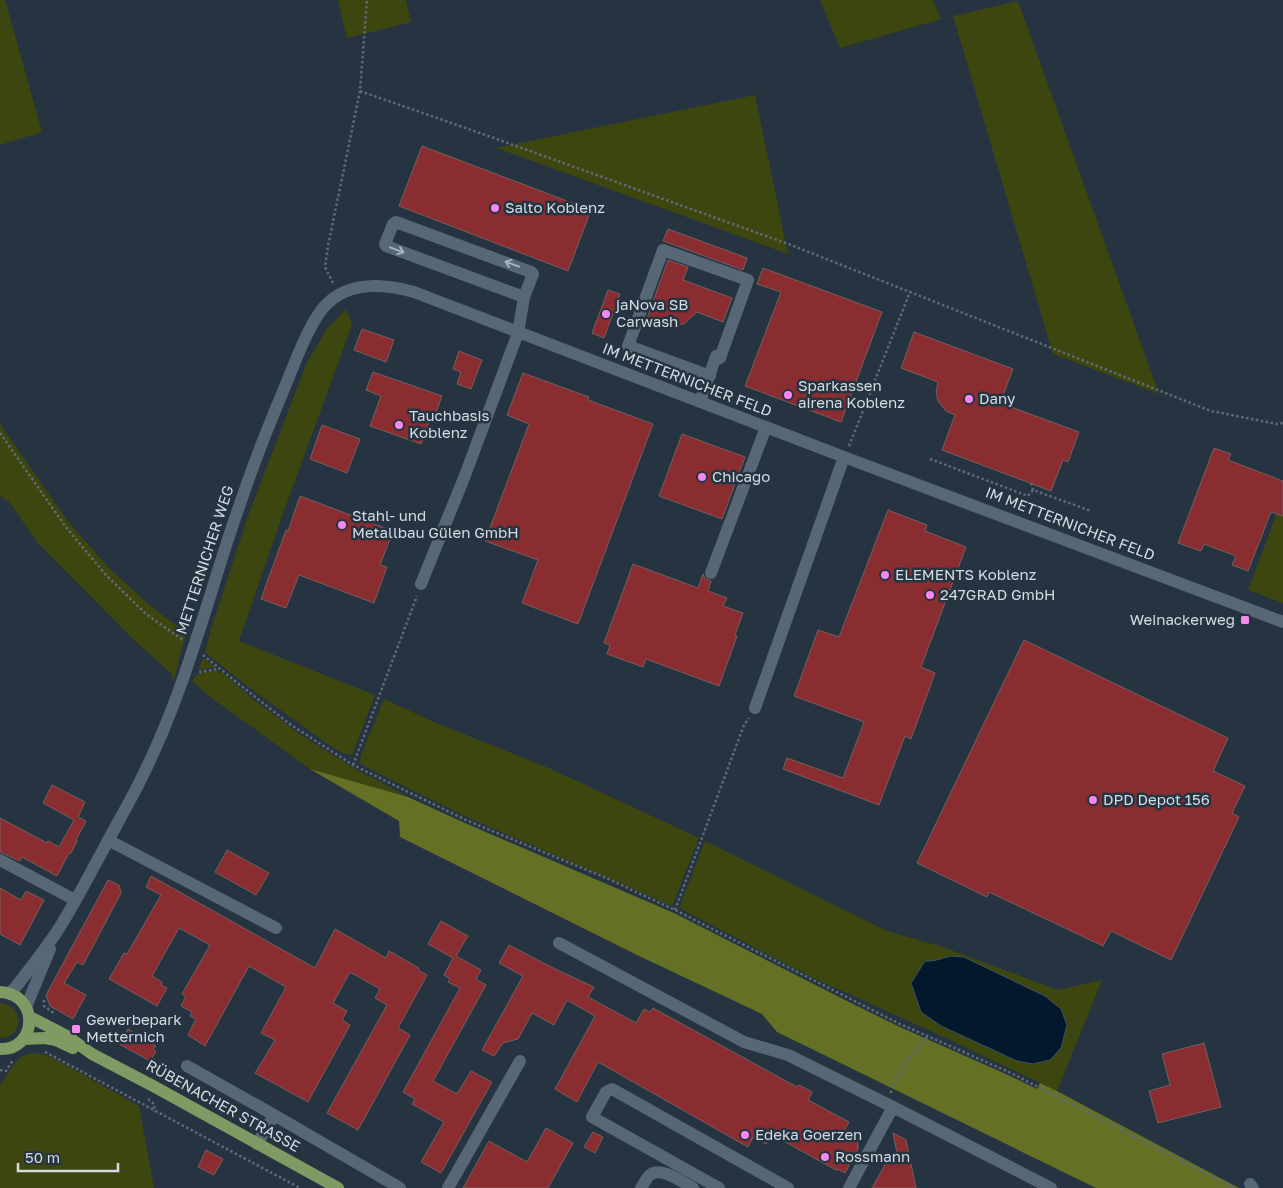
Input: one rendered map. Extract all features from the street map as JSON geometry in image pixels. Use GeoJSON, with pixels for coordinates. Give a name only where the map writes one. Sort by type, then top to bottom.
{"type":"FeatureCollection","features":[{"type":"Feature","properties":{"kind":"main road","name":"RÜBENACHER STRASSE"},"geometry":{"type":"LineString","coordinates":[[4,992],[16,996],[28,1012],[92,1054],[338,1188]]}},
{"type":"Feature","properties":{"kind":"main road"},"geometry":{"type":"LineString","coordinates":[[23,1039],[30,1025],[28,1012]]}},
{"type":"Feature","properties":{"kind":"main road","name":"RÜBENACHER STRASSE"},"geometry":{"type":"LineString","coordinates":[[1,1051],[18,1044],[23,1039],[45,1038],[92,1054]]}},
{"type":"Feature","properties":{"kind":"street"},"geometry":{"type":"LineString","coordinates":[[421,584],[464,478],[518,333],[524,297],[533,274],[532,272],[396,222],[393,224],[385,244],[386,246],[524,297]]}},
{"type":"Feature","properties":{"kind":"street"},"geometry":{"type":"LineString","coordinates":[[700,402],[710,376],[716,356],[720,358],[748,280],[663,250],[628,346],[710,376]]}},
{"type":"Feature","properties":{"kind":"street","name":"IM METTERNICHER FELD"},"geometry":{"type":"LineString","coordinates":[[339,295],[360,287],[374,286],[399,288],[414,292],[844,457],[1283,622]]}},
{"type":"Feature","properties":{"kind":"street","name":"METTERNICHER WEG"},"geometry":{"type":"LineString","coordinates":[[4,992],[15,988],[55,934],[142,777],[171,711],[194,648],[239,505],[289,375],[316,318],[329,302],[339,295]]}},
{"type":"Feature","properties":{"kind":"street"},"geometry":{"type":"LineString","coordinates":[[711,573],[766,427]]}},
{"type":"Feature","properties":{"kind":"street"},"geometry":{"type":"LineString","coordinates":[[755,708],[844,457]]}},
{"type":"Feature","properties":{"kind":"street"},"geometry":{"type":"LineString","coordinates":[[108,840],[276,928]]}},
{"type":"Feature","properties":{"kind":"street"},"geometry":{"type":"LineString","coordinates":[[0,860],[75,900]]}},
{"type":"Feature","properties":{"kind":"street","name":"METTERNICHER WEG"},"geometry":{"type":"LineString","coordinates":[[28,1012],[55,934]]}},
{"type":"Feature","properties":{"kind":"street"},"geometry":{"type":"LineString","coordinates":[[559,944],[744,1042],[788,1055],[1051,1188]]}},
{"type":"Feature","properties":{"kind":"street"},"geometry":{"type":"LineString","coordinates":[[448,1188],[520,1061]]}},
{"type":"Feature","properties":{"kind":"street","name":"RÜBENACHER STRASSE"},"geometry":{"type":"LineString","coordinates":[[187,1066],[400,1188]]}},
{"type":"Feature","properties":{"kind":"street"},"geometry":{"type":"LineString","coordinates":[[719,1188],[592,1117],[606,1092],[612,1089],[788,1188]]}},
{"type":"Feature","properties":{"kind":"street"},"geometry":{"type":"LineString","coordinates":[[849,1188],[893,1107]]}},
{"type":"Feature","properties":{"kind":"street"},"geometry":{"type":"LineString","coordinates":[[257,1144],[274,1115]]}},
{"type":"Feature","properties":{"kind":"street"},"geometry":{"type":"LineString","coordinates":[[641,1188],[652,1173],[664,1172],[693,1188]]}},
{"type":"Feature","properties":{"kind":"path"},"geometry":{"type":"LineString","coordinates":[[339,295],[326,267],[328,246],[360,91],[367,0]]}},
{"type":"Feature","properties":{"kind":"path"},"geometry":{"type":"LineString","coordinates":[[360,91],[791,245],[1211,411],[1277,424],[1283,423]]}},
{"type":"Feature","properties":{"kind":"path"},"geometry":{"type":"LineString","coordinates":[[844,457],[910,292]]}},
{"type":"Feature","properties":{"kind":"path"},"geometry":{"type":"LineString","coordinates":[[0,433],[65,526],[106,575],[146,614],[194,648],[240,686],[292,724],[353,765],[468,820],[675,910],[900,1024],[1009,1072],[1234,1188]]}},
{"type":"Feature","properties":{"kind":"path"},"geometry":{"type":"LineString","coordinates":[[930,459],[1028,496],[1033,490],[1032,483]]}},
{"type":"Feature","properties":{"kind":"path"},"geometry":{"type":"LineString","coordinates":[[1033,490],[1091,511]]}},
{"type":"Feature","properties":{"kind":"path"},"geometry":{"type":"LineString","coordinates":[[353,765],[421,584]]}},
{"type":"Feature","properties":{"kind":"path"},"geometry":{"type":"LineString","coordinates":[[186,668],[198,672],[220,669]]}},
{"type":"Feature","properties":{"kind":"path"},"geometry":{"type":"LineString","coordinates":[[675,910],[744,725],[755,708]]}},
{"type":"Feature","properties":{"kind":"path"},"geometry":{"type":"LineString","coordinates":[[43,998],[44,1006],[56,1015]]}},
{"type":"Feature","properties":{"kind":"path"},"geometry":{"type":"LineString","coordinates":[[893,1107],[891,1092],[904,1065],[928,1036]]}},
{"type":"Feature","properties":{"kind":"path"},"geometry":{"type":"LineString","coordinates":[[39,1051],[52,1055],[155,1112],[300,1188]]}},
{"type":"Feature","properties":{"kind":"path"},"geometry":{"type":"LineString","coordinates":[[0,1070],[6,1072],[15,1058]]}},
{"type":"Feature","properties":{"kind":"path"},"geometry":{"type":"LineString","coordinates":[[148,1099],[154,1104],[155,1112]]}},
{"type":"Feature","properties":{"kind":"green space"},"geometry":{"type":"Polygon","coordinates":[[[0,0],[5,0],[42,132],[0,145],[0,0]]]}},
{"type":"Feature","properties":{"kind":"green space"},"geometry":{"type":"Polygon","coordinates":[[[338,0],[406,0],[411,22],[347,38],[338,0]]]}},
{"type":"Feature","properties":{"kind":"green space"},"geometry":{"type":"Polygon","coordinates":[[[820,0],[933,0],[941,19],[840,48],[820,0]]]}},
{"type":"Feature","properties":{"kind":"green space"},"geometry":{"type":"Polygon","coordinates":[[[1018,1],[1159,394],[1053,354],[953,16],[1018,1]]]}},
{"type":"Feature","properties":{"kind":"green space"},"geometry":{"type":"Polygon","coordinates":[[[755,95],[788,254],[496,148],[755,95]]]}},
{"type":"Feature","properties":{"kind":"green space"},"geometry":{"type":"Polygon","coordinates":[[[346,309],[352,325],[281,519],[239,641],[375,695],[352,755],[340,751],[320,738],[241,681],[205,652],[249,513],[307,362],[327,329],[346,309]]]}},
{"type":"Feature","properties":{"kind":"green space"},"geometry":{"type":"Polygon","coordinates":[[[0,424],[67,520],[108,567],[147,603],[173,623],[180,627],[188,627],[173,683],[172,674],[133,639],[38,543],[9,502],[0,496],[0,424]]]}},
{"type":"Feature","properties":{"kind":"green space"},"geometry":{"type":"Polygon","coordinates":[[[1283,497],[1283,603],[1248,590],[1283,497]]]}},
{"type":"Feature","properties":{"kind":"green space"},"geometry":{"type":"Polygon","coordinates":[[[203,658],[216,667],[198,670],[203,658]]]}},
{"type":"Feature","properties":{"kind":"green space"},"geometry":{"type":"Polygon","coordinates":[[[218,671],[224,674],[254,700],[301,735],[357,770],[408,797],[310,769],[209,696],[192,681],[199,674],[218,671]]]}},
{"type":"Feature","properties":{"kind":"green space"},"geometry":{"type":"Polygon","coordinates":[[[384,699],[434,722],[551,769],[699,838],[672,906],[465,816],[360,763],[361,755],[384,699]]]}},
{"type":"Feature","properties":{"kind":"green space"},"geometry":{"type":"Polygon","coordinates":[[[310,769],[408,797],[674,913],[900,1027],[1037,1089],[1040,1083],[1057,1091],[1239,1188],[1096,1188],[777,1032],[762,1014],[637,955],[400,837],[399,821],[310,769]]]}},
{"type":"Feature","properties":{"kind":"green space"},"geometry":{"type":"Polygon","coordinates":[[[705,841],[887,931],[943,947],[1058,990],[1102,980],[1057,1091],[809,976],[679,908],[705,841]],[[925,961],[921,1012],[941,1026],[988,1048],[932,962],[925,961]]]}},
{"type":"Feature","properties":{"kind":"green space"},"geometry":{"type":"Polygon","coordinates":[[[0,1003],[14,1009],[18,1021],[14,1033],[8,1037],[0,1038],[0,1003]]]}},
{"type":"Feature","properties":{"kind":"green space"},"geometry":{"type":"Polygon","coordinates":[[[32,1053],[42,1054],[55,1059],[139,1106],[154,1188],[0,1188],[0,1085],[16,1061],[32,1053]]]}},
{"type":"Feature","properties":{"kind":"water"},"geometry":{"type":"Polygon","coordinates":[[[951,956],[964,957],[1045,996],[1061,1009],[1067,1025],[1061,1048],[1050,1060],[1033,1064],[1017,1061],[941,1026],[921,1012],[911,983],[925,961],[951,956]]]}},
{"type":"Feature","properties":{"kind":"building","name":"Salto Koblenz"},"geometry":{"type":"Polygon","coordinates":[[[422,146],[591,210],[568,271],[399,206],[422,146]]]}},
{"type":"Feature","properties":{"kind":"building"},"geometry":{"type":"Polygon","coordinates":[[[668,229],[747,258],[743,270],[663,241],[668,229]]]}},
{"type":"Feature","properties":{"kind":"building"},"geometry":{"type":"Polygon","coordinates":[[[668,260],[688,267],[683,280],[732,298],[723,322],[697,312],[684,324],[676,325],[669,323],[667,329],[646,321],[668,260]]]}},
{"type":"Feature","properties":{"kind":"building"},"geometry":{"type":"Polygon","coordinates":[[[763,268],[882,312],[841,422],[745,386],[781,292],[757,284],[763,268]]]}},
{"type":"Feature","properties":{"kind":"building","name":"jaNova SB Carwash"},"geometry":{"type":"Polygon","coordinates":[[[608,290],[620,294],[604,338],[592,333],[608,290]]]}},
{"type":"Feature","properties":{"kind":"building"},"geometry":{"type":"Polygon","coordinates":[[[362,329],[394,340],[386,362],[354,350],[362,329]]]}},
{"type":"Feature","properties":{"kind":"building"},"geometry":{"type":"Polygon","coordinates":[[[914,332],[1013,369],[1000,403],[1079,432],[1068,462],[1063,460],[1051,491],[942,450],[955,415],[946,411],[938,401],[936,392],[938,382],[901,368],[914,332]]]}},
{"type":"Feature","properties":{"kind":"building"},"geometry":{"type":"Polygon","coordinates":[[[459,351],[482,360],[471,389],[457,384],[461,372],[453,369],[459,351]]]}},
{"type":"Feature","properties":{"kind":"building"},"geometry":{"type":"Polygon","coordinates":[[[373,372],[442,396],[435,415],[432,414],[421,444],[370,426],[381,396],[366,390],[373,372]]]}},
{"type":"Feature","properties":{"kind":"building"},"geometry":{"type":"Polygon","coordinates":[[[523,373],[589,397],[588,400],[653,424],[578,624],[522,603],[538,560],[485,541],[529,424],[507,415],[523,373]]]}},
{"type":"Feature","properties":{"kind":"building"},"geometry":{"type":"Polygon","coordinates":[[[322,425],[360,439],[347,473],[310,459],[322,425]]]}},
{"type":"Feature","properties":{"kind":"building","name":"Chicago"},"geometry":{"type":"Polygon","coordinates":[[[682,434],[745,457],[722,519],[659,496],[682,434]]]}},
{"type":"Feature","properties":{"kind":"building"},"geometry":{"type":"Polygon","coordinates":[[[1214,448],[1231,454],[1228,460],[1283,481],[1283,516],[1271,512],[1248,571],[1232,565],[1236,556],[1204,544],[1201,551],[1178,543],[1214,448]]]}},
{"type":"Feature","properties":{"kind":"building"},"geometry":{"type":"Polygon","coordinates":[[[300,496],[393,531],[380,565],[387,567],[374,603],[299,575],[286,608],[261,599],[300,496]]]}},
{"type":"Feature","properties":{"kind":"building"},"geometry":{"type":"Polygon","coordinates":[[[888,510],[927,525],[925,531],[966,547],[921,667],[935,673],[911,739],[905,736],[879,805],[783,769],[787,758],[843,778],[864,722],[794,696],[818,630],[839,637],[888,510]]]}},
{"type":"Feature","properties":{"kind":"building"},"geometry":{"type":"Polygon","coordinates":[[[633,564],[698,588],[703,574],[705,578],[711,581],[708,591],[727,598],[723,606],[743,613],[719,686],[646,659],[643,667],[607,654],[610,645],[604,643],[633,564]]]}},
{"type":"Feature","properties":{"kind":"building","name":"DPD Depot 156"},"geometry":{"type":"Polygon","coordinates":[[[1024,640],[1228,738],[1213,771],[1245,786],[1232,813],[1239,817],[1171,960],[1111,931],[1103,946],[989,892],[987,897],[917,863],[1024,640]]]}},
{"type":"Feature","properties":{"kind":"building"},"geometry":{"type":"Polygon","coordinates":[[[52,785],[85,802],[78,817],[86,821],[71,853],[69,853],[57,876],[22,857],[20,861],[0,852],[0,818],[47,843],[48,841],[59,847],[74,820],[43,803],[52,785]]]}},
{"type":"Feature","properties":{"kind":"building"},"geometry":{"type":"Polygon","coordinates":[[[227,850],[269,873],[256,895],[215,872],[227,850]]]}},
{"type":"Feature","properties":{"kind":"building"},"geometry":{"type":"Polygon","coordinates":[[[151,876],[315,968],[335,929],[386,958],[389,951],[419,968],[418,970],[427,975],[398,1028],[410,1035],[358,1130],[327,1113],[387,1005],[375,998],[380,989],[350,972],[333,1003],[347,1011],[342,1020],[350,1025],[308,1102],[255,1073],[275,1040],[261,1033],[286,987],[249,966],[205,1046],[188,1035],[196,1019],[190,1016],[192,1012],[181,1006],[186,996],[182,994],[210,945],[179,928],[152,976],[162,982],[161,985],[167,988],[157,1006],[109,979],[124,953],[127,954],[161,895],[146,887],[151,876]]]}},
{"type":"Feature","properties":{"kind":"building"},"geometry":{"type":"Polygon","coordinates":[[[108,880],[119,885],[121,893],[83,965],[77,962],[64,983],[86,995],[73,1019],[50,1006],[46,995],[108,880]]]}},
{"type":"Feature","properties":{"kind":"building"},"geometry":{"type":"Polygon","coordinates":[[[0,888],[21,900],[26,891],[44,900],[20,945],[0,934],[0,888]]]}},
{"type":"Feature","properties":{"kind":"building"},"geometry":{"type":"Polygon","coordinates":[[[441,921],[468,936],[456,956],[481,970],[476,979],[486,985],[433,1081],[457,1094],[471,1071],[492,1082],[441,1173],[421,1162],[444,1122],[412,1104],[415,1099],[403,1092],[460,988],[448,982],[450,979],[444,975],[453,958],[428,944],[441,921]]]}},
{"type":"Feature","properties":{"kind":"building"},"geometry":{"type":"Polygon","coordinates":[[[509,945],[594,987],[588,997],[636,1023],[644,1009],[650,1012],[653,1008],[797,1087],[799,1085],[812,1092],[808,1100],[849,1122],[844,1131],[857,1140],[858,1149],[845,1173],[836,1170],[771,1134],[766,1144],[753,1137],[748,1147],[598,1062],[577,1102],[555,1089],[595,1016],[567,1000],[554,1025],[532,1013],[518,1039],[503,1043],[494,1056],[482,1050],[523,976],[499,963],[509,945]]]}},
{"type":"Feature","properties":{"kind":"building"},"geometry":{"type":"Polygon","coordinates":[[[128,1029],[156,1046],[153,1049],[156,1051],[150,1061],[119,1044],[128,1029]]]}},
{"type":"Feature","properties":{"kind":"building"},"geometry":{"type":"Polygon","coordinates":[[[1204,1043],[1221,1107],[1158,1123],[1149,1091],[1170,1085],[1162,1054],[1204,1043]]]}},
{"type":"Feature","properties":{"kind":"building"},"geometry":{"type":"Polygon","coordinates":[[[546,1128],[573,1143],[548,1188],[463,1188],[489,1141],[527,1162],[546,1128]]]}},
{"type":"Feature","properties":{"kind":"building"},"geometry":{"type":"Polygon","coordinates":[[[593,1132],[603,1137],[595,1153],[584,1147],[593,1132]]]}},
{"type":"Feature","properties":{"kind":"building"},"geometry":{"type":"Polygon","coordinates":[[[893,1133],[906,1140],[916,1188],[872,1188],[891,1154],[897,1153],[893,1133]]]}},
{"type":"Feature","properties":{"kind":"building"},"geometry":{"type":"Polygon","coordinates":[[[206,1150],[223,1159],[214,1175],[198,1167],[206,1150]]]}},
{"type":"Feature","properties":{"kind":"place","name":"Salto Koblenz"},"geometry":{"type":"Point","coordinates":[495,208]}},
{"type":"Feature","properties":{"kind":"place","name":"jaNova SB Carwash"},"geometry":{"type":"Point","coordinates":[606,314]}},
{"type":"Feature","properties":{"kind":"place","name":"Sparkassen airena Koblenz"},"geometry":{"type":"Point","coordinates":[788,395]}},
{"type":"Feature","properties":{"kind":"place","name":"Dany"},"geometry":{"type":"Point","coordinates":[969,399]}},
{"type":"Feature","properties":{"kind":"place","name":"Tauchbasis Koblenz"},"geometry":{"type":"Point","coordinates":[399,425]}},
{"type":"Feature","properties":{"kind":"place","name":"Chicago"},"geometry":{"type":"Point","coordinates":[702,477]}},
{"type":"Feature","properties":{"kind":"place","name":"Stahl- und Metallbau Gülen GmbH"},"geometry":{"type":"Point","coordinates":[342,525]}},
{"type":"Feature","properties":{"kind":"place","name":"ELEMENTS Koblenz"},"geometry":{"type":"Point","coordinates":[885,575]}},
{"type":"Feature","properties":{"kind":"place","name":"247GRAD GmbH"},"geometry":{"type":"Point","coordinates":[930,595]}},
{"type":"Feature","properties":{"kind":"place","name":"Weinackerweg"},"geometry":{"type":"Point","coordinates":[1245,620]}},
{"type":"Feature","properties":{"kind":"place","name":"DPD Depot 156"},"geometry":{"type":"Point","coordinates":[1093,800]}},
{"type":"Feature","properties":{"kind":"place","name":"Gewerbepark Metternich"},"geometry":{"type":"Point","coordinates":[76,1029]}},
{"type":"Feature","properties":{"kind":"place","name":"Edeka Goerzen"},"geometry":{"type":"Point","coordinates":[745,1135]}},
{"type":"Feature","properties":{"kind":"place","name":"Rossmann"},"geometry":{"type":"Point","coordinates":[825,1157]}}]}
